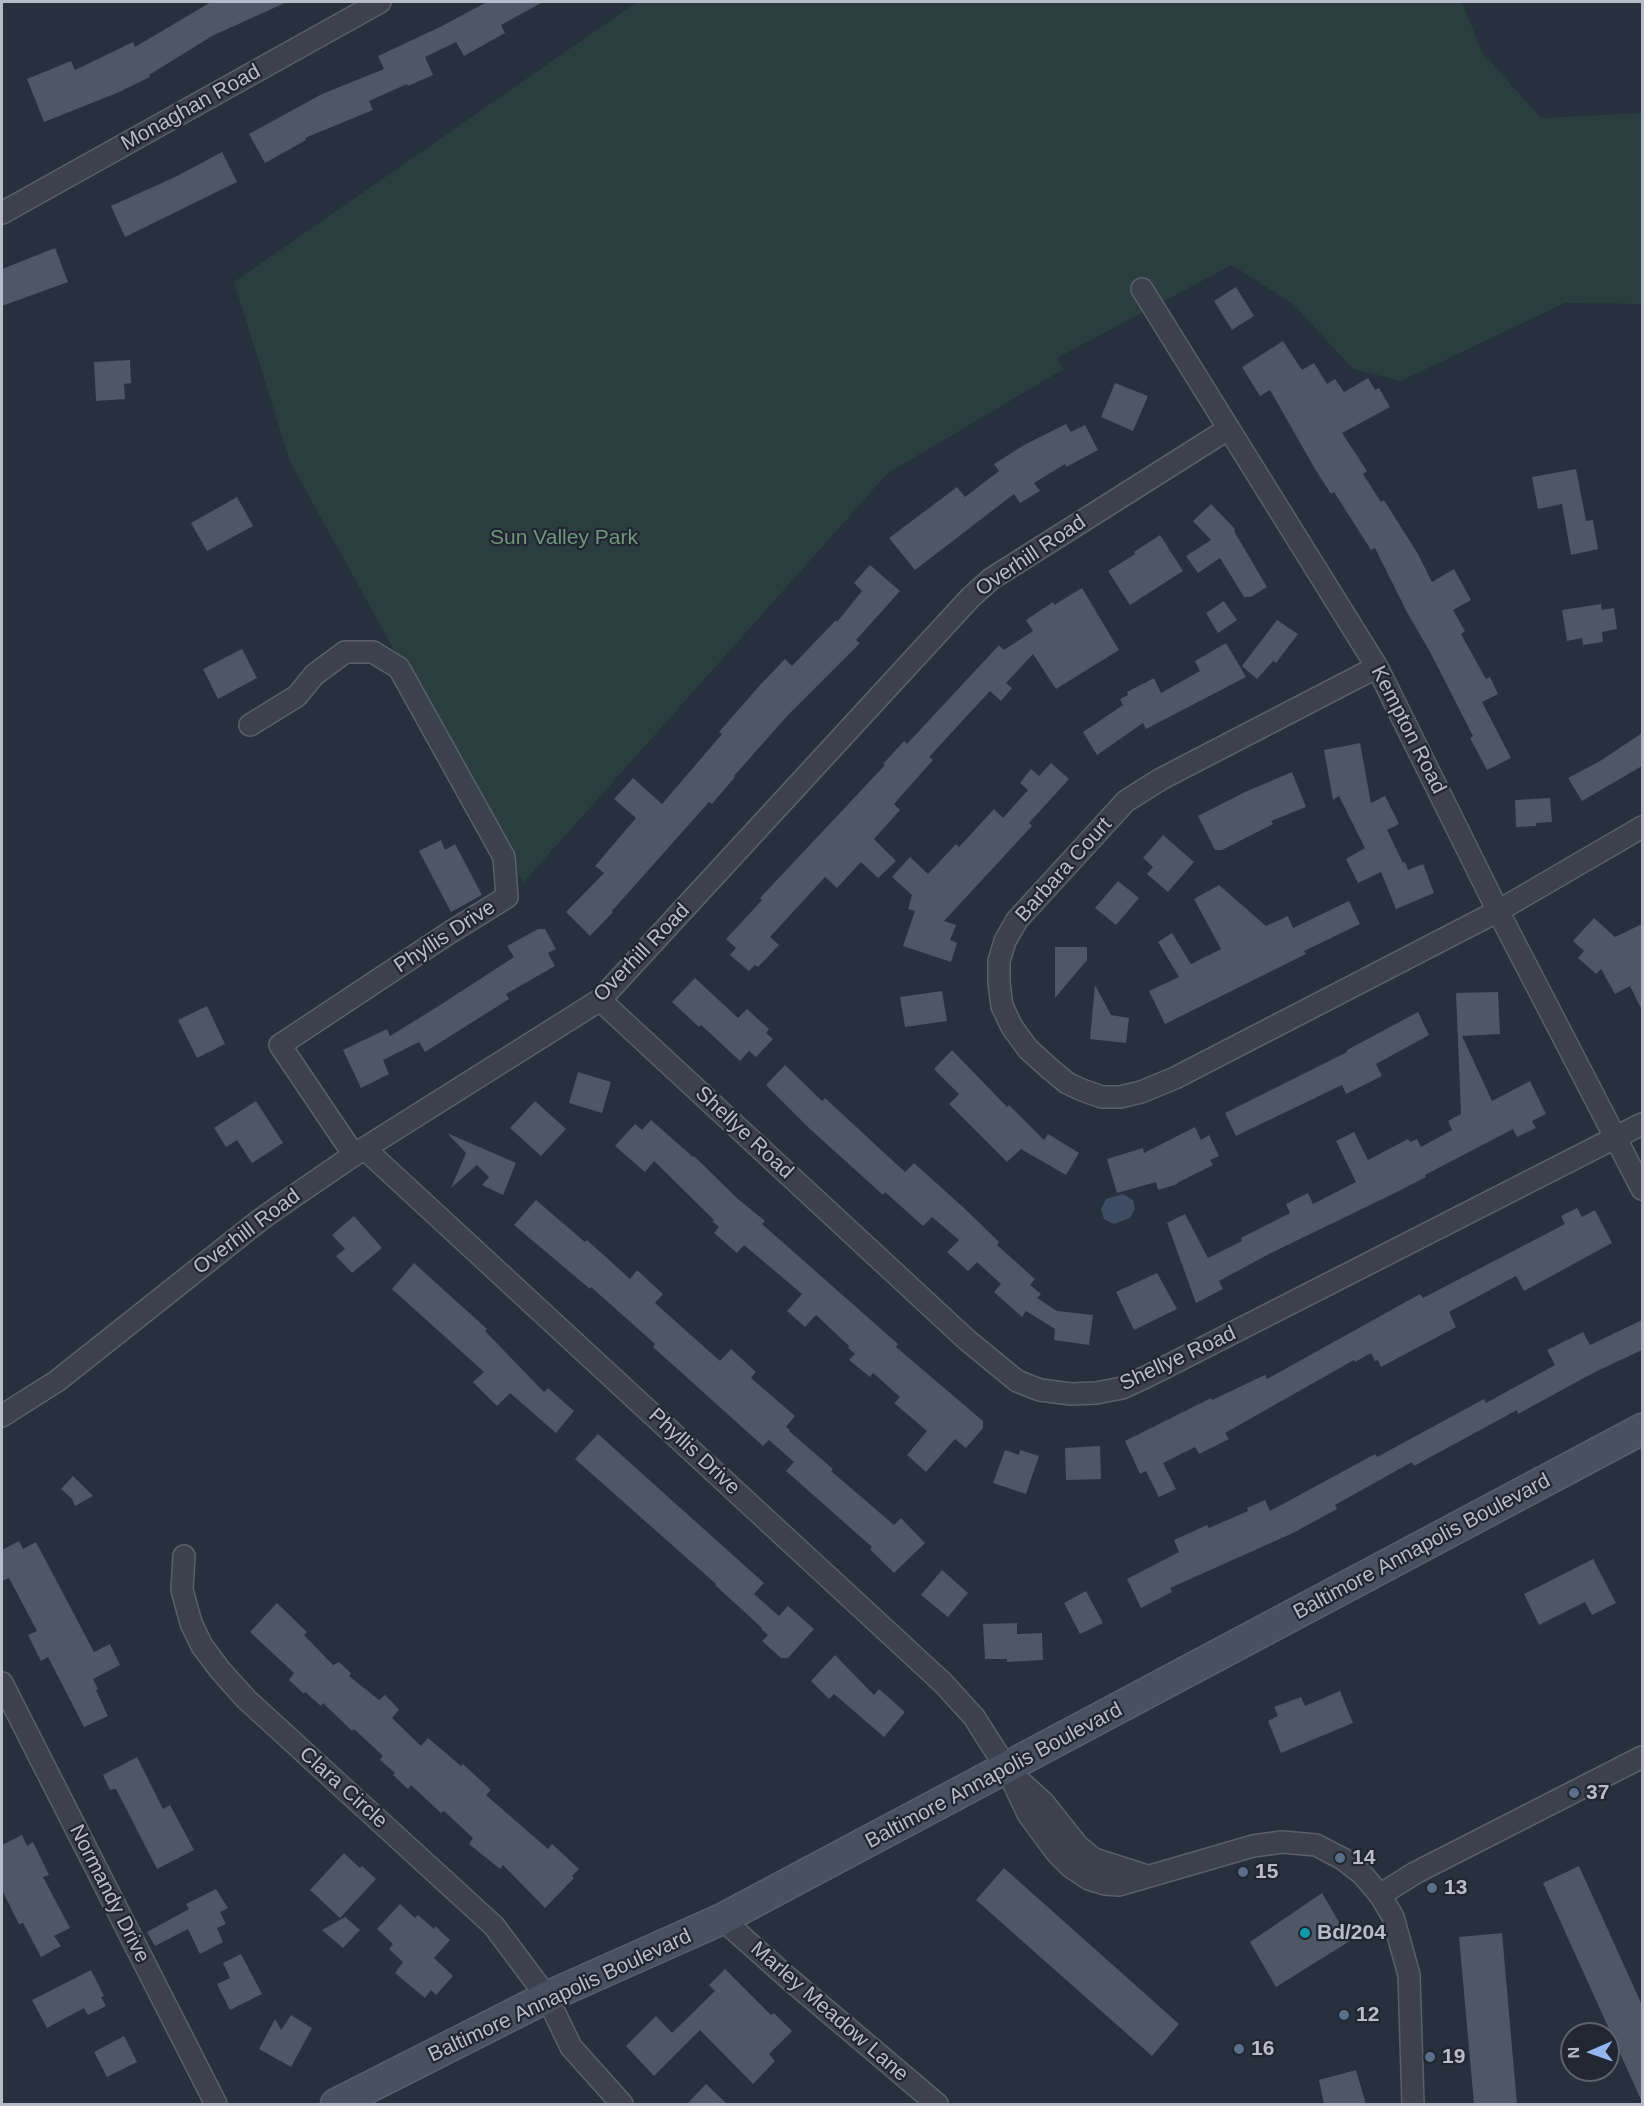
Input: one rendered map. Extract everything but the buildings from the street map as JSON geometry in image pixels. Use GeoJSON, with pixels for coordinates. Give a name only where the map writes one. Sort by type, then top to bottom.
{"type":"FeatureCollection","features":[{"type":"Feature","properties":{"kind":"main road","name":"Baltimore Annapolis Boulevard"},"geometry":{"type":"LineString","coordinates":[[336,2104],[547,1997],[722,1919],[1642,1429]]}},
{"type":"Feature","properties":{"kind":"street","name":"Monaghan Road"},"geometry":{"type":"LineString","coordinates":[[2,213],[380,2]]}},
{"type":"Feature","properties":{"kind":"street","name":"Kempton Road"},"geometry":{"type":"LineString","coordinates":[[1142,289],[1377,667],[1498,911],[1642,1189]]}},
{"type":"Feature","properties":{"kind":"street","name":"Overhill Road"},"geometry":{"type":"LineString","coordinates":[[2,1416],[57,1381],[260,1220],[359,1152],[600,1000],[970,598],[992,579],[1228,429]]}},
{"type":"Feature","properties":{"kind":"street","name":"Phyllis Drive"},"geometry":{"type":"LineString","coordinates":[[250,725],[297,696],[314,675],[345,652],[372,652],[399,668],[504,857],[507,897],[280,1045],[359,1152],[943,1683],[974,1717],[1007,1769],[1043,1802],[1078,1846],[1094,1859],[1147,1876],[1253,1846],[1282,1842],[1316,1845],[1343,1859],[1362,1874],[1380,1895]]}},
{"type":"Feature","properties":{"kind":"street","name":"Barbara Court"},"geometry":{"type":"LineString","coordinates":[[1377,667],[1161,779],[1126,801],[1017,920],[1005,941],[999,962],[1002,1006],[1012,1027],[1028,1049],[1067,1083],[1102,1096],[1120,1096],[1141,1092],[1175,1078],[1498,911],[1642,827]]}},
{"type":"Feature","properties":{"kind":"street","name":"Shellye Road"},"geometry":{"type":"LineString","coordinates":[[600,1000],[967,1340],[1017,1381],[1040,1390],[1071,1394],[1096,1393],[1122,1388],[1148,1376],[1642,1124]]}},
{"type":"Feature","properties":{"kind":"street","name":"Clara Circle"},"geometry":{"type":"LineString","coordinates":[[184,1556],[182,1590],[191,1623],[202,1646],[220,1670],[246,1699],[494,1926],[547,1997],[571,2047],[622,2104]]}},
{"type":"Feature","properties":{"kind":"street","name":"Normandy Drive"},"geometry":{"type":"LineString","coordinates":[[2,1683],[216,2104]]}},
{"type":"Feature","properties":{"kind":"street"},"geometry":{"type":"LineString","coordinates":[[1413,2104],[1409,1975],[1393,1917],[1380,1895],[1414,1873],[1642,1757]]}},
{"type":"Feature","properties":{"kind":"street","name":"Marley Meadow Lane"},"geometry":{"type":"LineString","coordinates":[[722,1919],[937,2104]]}},
{"type":"Feature","properties":{"kind":"green space","name":"Sun Valley Park"},"geometry":{"type":"Polygon","coordinates":[[[637,2],[1462,2],[1482,52],[1541,118],[1642,113],[1642,304],[1565,303],[1401,381],[1353,369],[1294,305],[1232,265],[1057,358],[1064,369],[888,473],[523,883],[290,462],[234,282],[637,2]]]}},
{"type":"Feature","properties":{"kind":"water"},"geometry":{"type":"Polygon","coordinates":[[[1123,1194],[1133,1200],[1135,1209],[1130,1218],[1114,1224],[1104,1219],[1101,1209],[1106,1199],[1123,1194]]]}},
{"type":"Feature","properties":{"kind":"place","name":"37"},"geometry":{"type":"Point","coordinates":[1574,1793]}},
{"type":"Feature","properties":{"kind":"place","name":"14"},"geometry":{"type":"Point","coordinates":[1340,1858]}},
{"type":"Feature","properties":{"kind":"place","name":"15"},"geometry":{"type":"Point","coordinates":[1243,1872]}},
{"type":"Feature","properties":{"kind":"place","name":"13"},"geometry":{"type":"Point","coordinates":[1432,1888]}},
{"type":"Feature","properties":{"kind":"place","name":"Bd/204"},"geometry":{"type":"Point","coordinates":[1305,1933]}},
{"type":"Feature","properties":{"kind":"place","name":"12"},"geometry":{"type":"Point","coordinates":[1344,2015]}},
{"type":"Feature","properties":{"kind":"place","name":"16"},"geometry":{"type":"Point","coordinates":[1239,2049]}},
{"type":"Feature","properties":{"kind":"place","name":"19"},"geometry":{"type":"Point","coordinates":[1430,2057]}}]}
